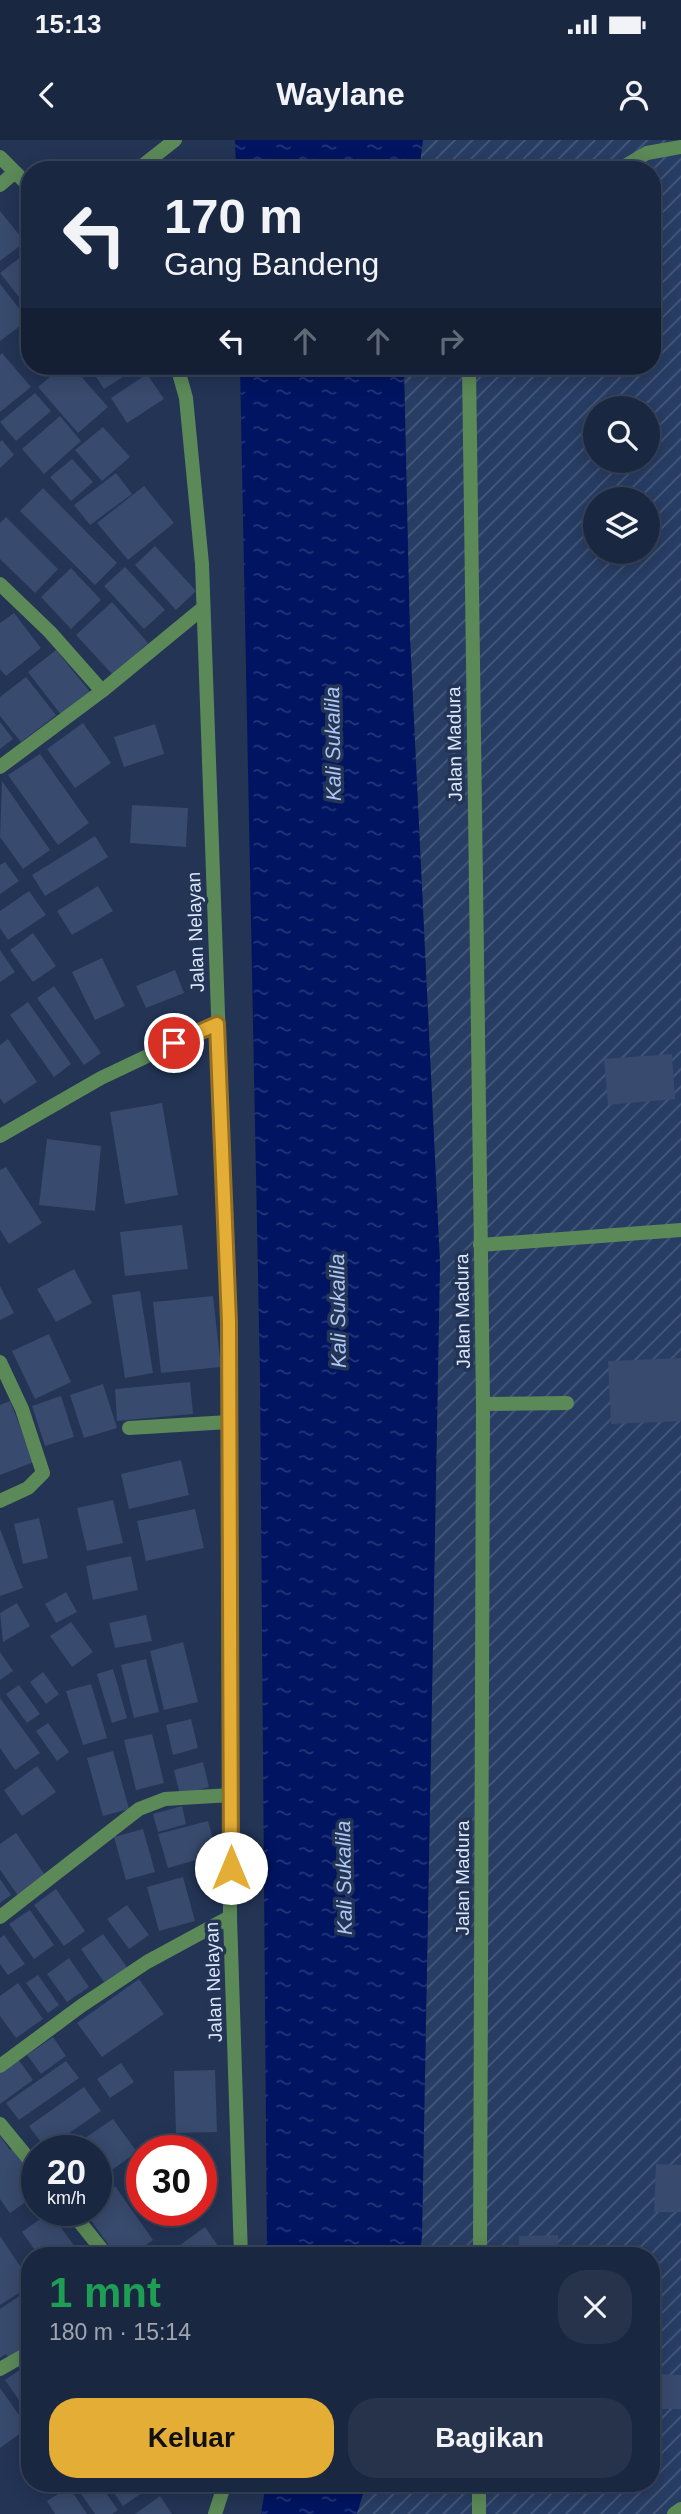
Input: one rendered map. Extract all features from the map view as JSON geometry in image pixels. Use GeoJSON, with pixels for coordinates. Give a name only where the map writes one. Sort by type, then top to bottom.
{"type":"FeatureCollection","features":[{"type":"Feature","properties":{"kind":"street"},"geometry":{"type":"LineString","coordinates":[[148,161],[174,140]]}},
{"type":"Feature","properties":{"kind":"street"},"geometry":{"type":"LineString","coordinates":[[633,161],[647,153],[681,147]]}},
{"type":"Feature","properties":{"kind":"street"},"geometry":{"type":"LineString","coordinates":[[0,157],[21,178]]}},
{"type":"Feature","properties":{"kind":"street"},"geometry":{"type":"LineString","coordinates":[[0,185],[15,172]]}},
{"type":"Feature","properties":{"kind":"street","name":"Jalan Nelayan"},"geometry":{"type":"LineString","coordinates":[[180,375],[186,398],[202,564],[229,1322],[230,1917],[241,2247]]}},
{"type":"Feature","properties":{"kind":"street","name":"Jalan Madura"},"geometry":{"type":"LineString","coordinates":[[469,375],[483,1404],[480,2247]]}},
{"type":"Feature","properties":{"kind":"street"},"geometry":{"type":"LineString","coordinates":[[0,584],[50,632],[102,691]]}},
{"type":"Feature","properties":{"kind":"street"},"geometry":{"type":"LineString","coordinates":[[0,767],[102,691],[203,608]]}},
{"type":"Feature","properties":{"kind":"street"},"geometry":{"type":"LineString","coordinates":[[0,1136],[101,1078],[217,1024]]}},
{"type":"Feature","properties":{"kind":"street"},"geometry":{"type":"LineString","coordinates":[[481,1245],[681,1230]]}},
{"type":"Feature","properties":{"kind":"street"},"geometry":{"type":"LineString","coordinates":[[0,1362],[22,1409],[43,1473],[28,1488],[0,1502]]}},
{"type":"Feature","properties":{"kind":"street"},"geometry":{"type":"LineString","coordinates":[[483,1404],[568,1403]]}},
{"type":"Feature","properties":{"kind":"street"},"geometry":{"type":"LineString","coordinates":[[129,1428],[229,1422]]}},
{"type":"Feature","properties":{"kind":"street"},"geometry":{"type":"LineString","coordinates":[[0,1917],[139,1809],[165,1799],[231,1795]]}},
{"type":"Feature","properties":{"kind":"street"},"geometry":{"type":"LineString","coordinates":[[0,2066],[81,2006],[147,1962],[230,1917]]}},
{"type":"Feature","properties":{"kind":"street"},"geometry":{"type":"LineString","coordinates":[[0,2124],[21,2150]]}},
{"type":"Feature","properties":{"kind":"street"},"geometry":{"type":"LineString","coordinates":[[83,2226],[100,2247]]}},
{"type":"Feature","properties":{"kind":"street"},"geometry":{"type":"LineString","coordinates":[[0,2369],[21,2357]]}},
{"type":"Feature","properties":{"kind":"street"},"geometry":{"type":"LineString","coordinates":[[215,2514],[222,2492]]}},
{"type":"Feature","properties":{"kind":"street"},"geometry":{"type":"LineString","coordinates":[[479,2492],[479,2514]]}},
{"type":"Feature","properties":{"kind":"street"},"geometry":{"type":"LineString","coordinates":[[674,2514],[681,2509]]}},
{"type":"Feature","properties":{"kind":"shaded area"},"geometry":{"type":"Polygon","coordinates":[[[423,140],[681,140],[681,2514],[357,2514],[363,2492],[660,2492],[660,2247],[420,2247],[440,1263],[410,638],[403,375],[661,375],[661,161],[420,161],[423,140]]]}},
{"type":"Feature","properties":{"kind":"water"},"geometry":{"type":"Polygon","coordinates":[[[235,140],[423,140],[420,161],[236,161],[235,140]]]}},
{"type":"Feature","properties":{"kind":"water","name":"Kali Sukalila"},"geometry":{"type":"Polygon","coordinates":[[[240,375],[404,375],[410,638],[440,1263],[420,2247],[267,2247],[260,1377],[240,375]]]}},
{"type":"Feature","properties":{"kind":"water"},"geometry":{"type":"Polygon","coordinates":[[[265,2492],[363,2492],[357,2514],[261,2514],[265,2492]]]}},
{"type":"Feature","properties":{"kind":"building"},"geometry":{"type":"Polygon","coordinates":[[[0,211],[21,237],[21,245],[0,261],[0,211]]]}},
{"type":"Feature","properties":{"kind":"building"},"geometry":{"type":"Polygon","coordinates":[[[21,257],[21,300],[0,273],[21,257]]]}},
{"type":"Feature","properties":{"kind":"building"},"geometry":{"type":"Polygon","coordinates":[[[0,284],[21,311],[21,325],[0,341],[0,284]]]}},
{"type":"Feature","properties":{"kind":"building"},"geometry":{"type":"Polygon","coordinates":[[[2,353],[31,387],[0,412],[0,355],[2,353]]]}},
{"type":"Feature","properties":{"kind":"building"},"geometry":{"type":"Polygon","coordinates":[[[52,375],[80,375],[108,407],[78,433],[38,387],[52,375]]]}},
{"type":"Feature","properties":{"kind":"building"},"geometry":{"type":"Polygon","coordinates":[[[95,375],[126,375],[104,389],[95,375]]]}},
{"type":"Feature","properties":{"kind":"building"},"geometry":{"type":"Polygon","coordinates":[[[148,375],[164,399],[127,423],[111,398],[148,375]]]}},
{"type":"Feature","properties":{"kind":"building"},"geometry":{"type":"Polygon","coordinates":[[[35,393],[51,411],[16,441],[0,422],[35,393]]]}},
{"type":"Feature","properties":{"kind":"building"},"geometry":{"type":"Polygon","coordinates":[[[60,416],[81,441],[44,474],[22,449],[60,416]]]}},
{"type":"Feature","properties":{"kind":"building"},"geometry":{"type":"Polygon","coordinates":[[[103,427],[130,457],[102,481],[75,450],[103,427]]]}},
{"type":"Feature","properties":{"kind":"building"},"geometry":{"type":"Polygon","coordinates":[[[2,440],[14,455],[0,468],[0,442],[2,440]]]}},
{"type":"Feature","properties":{"kind":"building"},"geometry":{"type":"Polygon","coordinates":[[[72,459],[93,482],[71,501],[50,477],[72,459]]]}},
{"type":"Feature","properties":{"kind":"building"},"geometry":{"type":"Polygon","coordinates":[[[116,473],[132,494],[90,525],[74,505],[116,473]]]}},
{"type":"Feature","properties":{"kind":"building"},"geometry":{"type":"Polygon","coordinates":[[[144,486],[174,523],[128,560],[97,523],[144,486]]]}},
{"type":"Feature","properties":{"kind":"building"},"geometry":{"type":"Polygon","coordinates":[[[43,488],[117,563],[95,585],[20,511],[43,488]]]}},
{"type":"Feature","properties":{"kind":"building"},"geometry":{"type":"Polygon","coordinates":[[[6,517],[58,569],[35,593],[0,559],[0,523],[6,517]]]}},
{"type":"Feature","properties":{"kind":"building"},"geometry":{"type":"Polygon","coordinates":[[[155,546],[196,591],[176,610],[135,565],[155,546]]]}},
{"type":"Feature","properties":{"kind":"building"},"geometry":{"type":"Polygon","coordinates":[[[125,567],[165,610],[144,629],[104,586],[125,567]]]}},
{"type":"Feature","properties":{"kind":"building"},"geometry":{"type":"Polygon","coordinates":[[[71,568],[101,600],[71,629],[41,597],[71,568]]]}},
{"type":"Feature","properties":{"kind":"building"},"geometry":{"type":"Polygon","coordinates":[[[112,602],[148,643],[113,675],[76,635],[112,602]]]}},
{"type":"Feature","properties":{"kind":"building"},"geometry":{"type":"Polygon","coordinates":[[[14,613],[41,648],[6,676],[0,669],[0,623],[14,613]]]}},
{"type":"Feature","properties":{"kind":"building"},"geometry":{"type":"Polygon","coordinates":[[[56,650],[91,693],[62,716],[28,672],[56,650]]]}},
{"type":"Feature","properties":{"kind":"building"},"geometry":{"type":"Polygon","coordinates":[[[26,677],[56,715],[21,742],[0,716],[0,697],[26,677]]]}},
{"type":"Feature","properties":{"kind":"building"},"geometry":{"type":"Polygon","coordinates":[[[0,722],[13,739],[0,749],[0,722]]]}},
{"type":"Feature","properties":{"kind":"building"},"geometry":{"type":"Polygon","coordinates":[[[83,723],[111,763],[75,788],[47,749],[83,723]]]}},
{"type":"Feature","properties":{"kind":"building"},"geometry":{"type":"Polygon","coordinates":[[[155,724],[164,754],[124,767],[114,737],[155,724]]]}},
{"type":"Feature","properties":{"kind":"building"},"geometry":{"type":"Polygon","coordinates":[[[40,754],[89,823],[58,845],[8,775],[40,754]]]}},
{"type":"Feature","properties":{"kind":"building"},"geometry":{"type":"Polygon","coordinates":[[[2,781],[50,850],[23,869],[0,837],[2,781]]]}},
{"type":"Feature","properties":{"kind":"building"},"geometry":{"type":"Polygon","coordinates":[[[132,805],[188,808],[186,847],[130,843],[132,805]]]}},
{"type":"Feature","properties":{"kind":"building"},"geometry":{"type":"Polygon","coordinates":[[[95,836],[108,857],[45,896],[32,875],[95,836]]]}},
{"type":"Feature","properties":{"kind":"building"},"geometry":{"type":"Polygon","coordinates":[[[5,862],[19,881],[0,894],[0,865],[5,862]]]}},
{"type":"Feature","properties":{"kind":"building"},"geometry":{"type":"Polygon","coordinates":[[[98,886],[113,911],[72,935],[57,911],[98,886]]]}},
{"type":"Feature","properties":{"kind":"building"},"geometry":{"type":"Polygon","coordinates":[[[29,891],[46,915],[8,940],[0,928],[0,911],[29,891]]]}},
{"type":"Feature","properties":{"kind":"building"},"geometry":{"type":"Polygon","coordinates":[[[33,933],[56,966],[33,982],[10,950],[33,933]]]}},
{"type":"Feature","properties":{"kind":"building"},"geometry":{"type":"Polygon","coordinates":[[[0,950],[15,972],[0,982],[0,950]]]}},
{"type":"Feature","properties":{"kind":"building"},"geometry":{"type":"Polygon","coordinates":[[[102,958],[125,1006],[95,1020],[72,972],[102,958]]]}},
{"type":"Feature","properties":{"kind":"building"},"geometry":{"type":"Polygon","coordinates":[[[175,970],[184,993],[146,1008],[136,986],[175,970]]]}},
{"type":"Feature","properties":{"kind":"building"},"geometry":{"type":"Polygon","coordinates":[[[54,986],[101,1053],[84,1065],[37,998],[54,986]]]}},
{"type":"Feature","properties":{"kind":"building"},"geometry":{"type":"Polygon","coordinates":[[[28,1002],[71,1064],[54,1077],[10,1015],[28,1002]]]}},
{"type":"Feature","properties":{"kind":"building"},"geometry":{"type":"Polygon","coordinates":[[[8,1039],[37,1082],[4,1104],[0,1098],[0,1045],[8,1039]]]}},
{"type":"Feature","properties":{"kind":"building"},"geometry":{"type":"Polygon","coordinates":[[[672,1054],[675,1099],[608,1105],[604,1059],[672,1054]]]}},
{"type":"Feature","properties":{"kind":"building"},"geometry":{"type":"Polygon","coordinates":[[[162,1103],[178,1195],[125,1204],[110,1112],[162,1103]]]}},
{"type":"Feature","properties":{"kind":"building"},"geometry":{"type":"Polygon","coordinates":[[[47,1139],[101,1146],[95,1211],[39,1205],[47,1139]]]}},
{"type":"Feature","properties":{"kind":"building"},"geometry":{"type":"Polygon","coordinates":[[[6,1167],[42,1223],[9,1244],[0,1230],[0,1170],[6,1167]]]}},
{"type":"Feature","properties":{"kind":"building"},"geometry":{"type":"Polygon","coordinates":[[[182,1225],[188,1269],[125,1276],[120,1232],[182,1225]]]}},
{"type":"Feature","properties":{"kind":"building"},"geometry":{"type":"Polygon","coordinates":[[[74,1269],[92,1303],[56,1322],[37,1289],[74,1269]]]}},
{"type":"Feature","properties":{"kind":"building"},"geometry":{"type":"Polygon","coordinates":[[[0,1286],[14,1313],[0,1320],[0,1286]]]}},
{"type":"Feature","properties":{"kind":"building"},"geometry":{"type":"Polygon","coordinates":[[[140,1291],[153,1373],[125,1378],[112,1295],[140,1291]]]}},
{"type":"Feature","properties":{"kind":"building"},"geometry":{"type":"Polygon","coordinates":[[[213,1296],[221,1367],[161,1373],[153,1302],[213,1296]]]}},
{"type":"Feature","properties":{"kind":"building"},"geometry":{"type":"Polygon","coordinates":[[[49,1334],[71,1382],[35,1399],[12,1351],[49,1334]]]}},
{"type":"Feature","properties":{"kind":"building"},"geometry":{"type":"Polygon","coordinates":[[[681,1358],[681,1421],[611,1424],[608,1361],[681,1358]]]}},
{"type":"Feature","properties":{"kind":"building"},"geometry":{"type":"Polygon","coordinates":[[[190,1382],[193,1414],[117,1421],[115,1389],[190,1382]]]}},
{"type":"Feature","properties":{"kind":"building"},"geometry":{"type":"Polygon","coordinates":[[[103,1384],[117,1428],[84,1438],[70,1395],[103,1384]]]}},
{"type":"Feature","properties":{"kind":"building"},"geometry":{"type":"Polygon","coordinates":[[[61,1396],[74,1437],[45,1446],[32,1406],[61,1396]]]}},
{"type":"Feature","properties":{"kind":"building"},"geometry":{"type":"Polygon","coordinates":[[[10,1401],[34,1462],[0,1475],[0,1405],[10,1401]]]}},
{"type":"Feature","properties":{"kind":"building"},"geometry":{"type":"Polygon","coordinates":[[[181,1460],[189,1495],[129,1509],[121,1474],[181,1460]]]}},
{"type":"Feature","properties":{"kind":"building"},"geometry":{"type":"Polygon","coordinates":[[[113,1500],[123,1543],[87,1551],[77,1508],[113,1500]]]}},
{"type":"Feature","properties":{"kind":"building"},"geometry":{"type":"Polygon","coordinates":[[[195,1509],[204,1548],[146,1561],[137,1521],[195,1509]]]}},
{"type":"Feature","properties":{"kind":"building"},"geometry":{"type":"Polygon","coordinates":[[[39,1518],[48,1558],[23,1564],[14,1524],[39,1518]]]}},
{"type":"Feature","properties":{"kind":"building"},"geometry":{"type":"Polygon","coordinates":[[[0,1529],[23,1588],[0,1596],[0,1529]]]}},
{"type":"Feature","properties":{"kind":"building"},"geometry":{"type":"Polygon","coordinates":[[[131,1556],[138,1590],[93,1600],[86,1566],[131,1556]]]}},
{"type":"Feature","properties":{"kind":"building"},"geometry":{"type":"Polygon","coordinates":[[[66,1592],[77,1612],[56,1623],[45,1604],[66,1592]]]}},
{"type":"Feature","properties":{"kind":"building"},"geometry":{"type":"Polygon","coordinates":[[[17,1603],[30,1626],[3,1642],[0,1613],[17,1603]]]}},
{"type":"Feature","properties":{"kind":"building"},"geometry":{"type":"Polygon","coordinates":[[[146,1615],[152,1641],[115,1648],[109,1623],[146,1615]]]}},
{"type":"Feature","properties":{"kind":"building"},"geometry":{"type":"Polygon","coordinates":[[[71,1622],[93,1652],[72,1667],[50,1636],[71,1622]]]}},
{"type":"Feature","properties":{"kind":"building"},"geometry":{"type":"Polygon","coordinates":[[[183,1642],[198,1702],[164,1710],[150,1651],[183,1642]]]}},
{"type":"Feature","properties":{"kind":"building"},"geometry":{"type":"Polygon","coordinates":[[[0,1652],[13,1671],[0,1680],[0,1652]]]}},
{"type":"Feature","properties":{"kind":"building"},"geometry":{"type":"Polygon","coordinates":[[[146,1659],[159,1712],[134,1718],[121,1665],[146,1659]]]}},
{"type":"Feature","properties":{"kind":"building"},"geometry":{"type":"Polygon","coordinates":[[[113,1669],[127,1718],[112,1723],[97,1674],[113,1669]]]}},
{"type":"Feature","properties":{"kind":"building"},"geometry":{"type":"Polygon","coordinates":[[[43,1672],[59,1694],[46,1704],[30,1682],[43,1672]]]}},
{"type":"Feature","properties":{"kind":"building"},"geometry":{"type":"Polygon","coordinates":[[[91,1684],[107,1738],[83,1745],[66,1691],[91,1684]]]}},
{"type":"Feature","properties":{"kind":"building"},"geometry":{"type":"Polygon","coordinates":[[[19,1685],[40,1714],[27,1723],[6,1694],[19,1685]]]}},
{"type":"Feature","properties":{"kind":"building"},"geometry":{"type":"Polygon","coordinates":[[[0,1698],[40,1753],[15,1770],[0,1748],[0,1698]]]}},
{"type":"Feature","properties":{"kind":"building"},"geometry":{"type":"Polygon","coordinates":[[[191,1719],[198,1748],[173,1755],[166,1725],[191,1719]]]}},
{"type":"Feature","properties":{"kind":"building"},"geometry":{"type":"Polygon","coordinates":[[[48,1723],[69,1752],[57,1761],[36,1731],[48,1723]]]}},
{"type":"Feature","properties":{"kind":"building"},"geometry":{"type":"Polygon","coordinates":[[[152,1734],[164,1783],[136,1790],[124,1740],[152,1734]]]}},
{"type":"Feature","properties":{"kind":"building"},"geometry":{"type":"Polygon","coordinates":[[[113,1751],[129,1809],[103,1816],[87,1758],[113,1751]]]}},
{"type":"Feature","properties":{"kind":"building"},"geometry":{"type":"Polygon","coordinates":[[[203,1762],[209,1787],[180,1795],[174,1770],[203,1762]]]}},
{"type":"Feature","properties":{"kind":"building"},"geometry":{"type":"Polygon","coordinates":[[[37,1766],[56,1792],[22,1816],[4,1790],[37,1766]]]}},
{"type":"Feature","properties":{"kind":"building"},"geometry":{"type":"Polygon","coordinates":[[[182,1806],[186,1824],[158,1832],[153,1814],[182,1806]]]}},
{"type":"Feature","properties":{"kind":"building"},"geometry":{"type":"Polygon","coordinates":[[[208,1821],[217,1854],[168,1868],[158,1834],[208,1821]]]}},
{"type":"Feature","properties":{"kind":"building"},"geometry":{"type":"Polygon","coordinates":[[[143,1829],[155,1872],[126,1880],[114,1837],[143,1829]]]}},
{"type":"Feature","properties":{"kind":"building"},"geometry":{"type":"Polygon","coordinates":[[[16,1833],[47,1878],[19,1897],[0,1870],[0,1844],[16,1833]]]}},
{"type":"Feature","properties":{"kind":"building"},"geometry":{"type":"Polygon","coordinates":[[[183,1877],[195,1921],[159,1931],[147,1887],[183,1877]]]}},
{"type":"Feature","properties":{"kind":"building"},"geometry":{"type":"Polygon","coordinates":[[[0,1879],[11,1895],[0,1903],[0,1879]]]}},
{"type":"Feature","properties":{"kind":"building"},"geometry":{"type":"Polygon","coordinates":[[[56,1889],[85,1931],[64,1946],[34,1905],[56,1889]]]}},
{"type":"Feature","properties":{"kind":"building"},"geometry":{"type":"Polygon","coordinates":[[[127,1905],[149,1935],[129,1949],[107,1919],[127,1905]]]}},
{"type":"Feature","properties":{"kind":"building"},"geometry":{"type":"Polygon","coordinates":[[[30,1910],[54,1945],[34,1959],[9,1924],[30,1910]]]}},
{"type":"Feature","properties":{"kind":"building"},"geometry":{"type":"Polygon","coordinates":[[[103,1934],[127,1967],[104,1982],[81,1949],[103,1934]]]}},
{"type":"Feature","properties":{"kind":"building"},"geometry":{"type":"Polygon","coordinates":[[[4,1935],[25,1964],[8,1975],[0,1964],[0,1938],[4,1935]]]}},
{"type":"Feature","properties":{"kind":"building"},"geometry":{"type":"Polygon","coordinates":[[[69,1958],[89,1987],[67,2002],[47,1974],[69,1958]]]}},
{"type":"Feature","properties":{"kind":"building"},"geometry":{"type":"Polygon","coordinates":[[[38,1975],[59,2005],[48,2013],[26,1983],[38,1975]]]}},
{"type":"Feature","properties":{"kind":"building"},"geometry":{"type":"Polygon","coordinates":[[[139,1979],[164,2014],[102,2057],[77,2023],[139,1979]]]}},
{"type":"Feature","properties":{"kind":"building"},"geometry":{"type":"Polygon","coordinates":[[[18,1983],[43,2019],[16,2038],[0,2016],[0,1996],[18,1983]]]}},
{"type":"Feature","properties":{"kind":"building"},"geometry":{"type":"Polygon","coordinates":[[[53,2037],[66,2056],[41,2074],[27,2055],[53,2037]]]}},
{"type":"Feature","properties":{"kind":"building"},"geometry":{"type":"Polygon","coordinates":[[[18,2059],[33,2080],[0,2104],[0,2072],[18,2059]]]}},
{"type":"Feature","properties":{"kind":"building"},"geometry":{"type":"Polygon","coordinates":[[[66,2061],[79,2078],[19,2120],[6,2103],[66,2061]]]}},
{"type":"Feature","properties":{"kind":"building"},"geometry":{"type":"Polygon","coordinates":[[[121,2063],[134,2082],[110,2098],[97,2079],[121,2063]]]}},
{"type":"Feature","properties":{"kind":"building"},"geometry":{"type":"Polygon","coordinates":[[[215,2070],[217,2132],[176,2133],[174,2071],[215,2070]]]}},
{"type":"Feature","properties":{"kind":"building"},"geometry":{"type":"Polygon","coordinates":[[[84,2087],[101,2111],[66,2135],[36,2135],[29,2126],[84,2087]]]}},
{"type":"Feature","properties":{"kind":"building"},"geometry":{"type":"Polygon","coordinates":[[[113,2119],[126,2137],[126,2160],[112,2170],[112,2135],[89,2135],[113,2119]]]}},
{"type":"Feature","properties":{"kind":"building"},"geometry":{"type":"Polygon","coordinates":[[[0,2136],[10,2150],[13,2147],[21,2158],[21,2205],[10,2213],[0,2199],[0,2136]]]}},
{"type":"Feature","properties":{"kind":"building"},"geometry":{"type":"Polygon","coordinates":[[[656,2164],[681,2165],[681,2212],[654,2212],[656,2164]]]}},
{"type":"Feature","properties":{"kind":"building"},"geometry":{"type":"Polygon","coordinates":[[[115,2186],[126,2202],[126,2226],[143,2226],[153,2240],[143,2247],[110,2247],[95,2226],[112,2226],[112,2188],[115,2186]]]}},
{"type":"Feature","properties":{"kind":"building"},"geometry":{"type":"Polygon","coordinates":[[[30,2226],[60,2226],[75,2247],[33,2247],[22,2232],[30,2226]]]}},
{"type":"Feature","properties":{"kind":"building"},"geometry":{"type":"Polygon","coordinates":[[[205,2227],[219,2247],[177,2247],[205,2227]]]}},
{"type":"Feature","properties":{"kind":"building"},"geometry":{"type":"Polygon","coordinates":[[[558,2235],[559,2247],[519,2247],[519,2236],[558,2235]]]}},
{"type":"Feature","properties":{"kind":"building"},"geometry":{"type":"Polygon","coordinates":[[[0,2236],[21,2268],[21,2292],[0,2305],[0,2236]]]}},
{"type":"Feature","properties":{"kind":"building"},"geometry":{"type":"Polygon","coordinates":[[[21,2295],[21,2353],[10,2360],[6,2354],[0,2358],[0,2309],[21,2295]]]}},
{"type":"Feature","properties":{"kind":"building"},"geometry":{"type":"Polygon","coordinates":[[[21,2369],[21,2403],[5,2380],[21,2369]]]}},
{"type":"Feature","properties":{"kind":"building"},"geometry":{"type":"Polygon","coordinates":[[[660,2374],[681,2375],[681,2409],[660,2409],[660,2374]]]}},
{"type":"Feature","properties":{"kind":"building"},"geometry":{"type":"Polygon","coordinates":[[[0,2388],[21,2418],[21,2433],[0,2448],[0,2388]]]}},
{"type":"Feature","properties":{"kind":"building"},"geometry":{"type":"Polygon","coordinates":[[[61,2492],[72,2492],[87,2514],[55,2514],[47,2501],[61,2492]]]}},
{"type":"Feature","properties":{"kind":"building"},"geometry":{"type":"Polygon","coordinates":[[[80,2492],[105,2492],[118,2510],[112,2514],[95,2514],[80,2492]]]}},
{"type":"Feature","properties":{"kind":"building"},"geometry":{"type":"Polygon","coordinates":[[[113,2492],[142,2493],[123,2506],[113,2492]]]}},
{"type":"Feature","properties":{"kind":"building"},"geometry":{"type":"Polygon","coordinates":[[[160,2496],[172,2514],[135,2514],[160,2496]]]}},
{"type":"Feature","properties":{"kind":"route"},"geometry":{"type":"LineString","coordinates":[[174,1043],[217,1024],[229,1322],[231,1868]]}}]}
